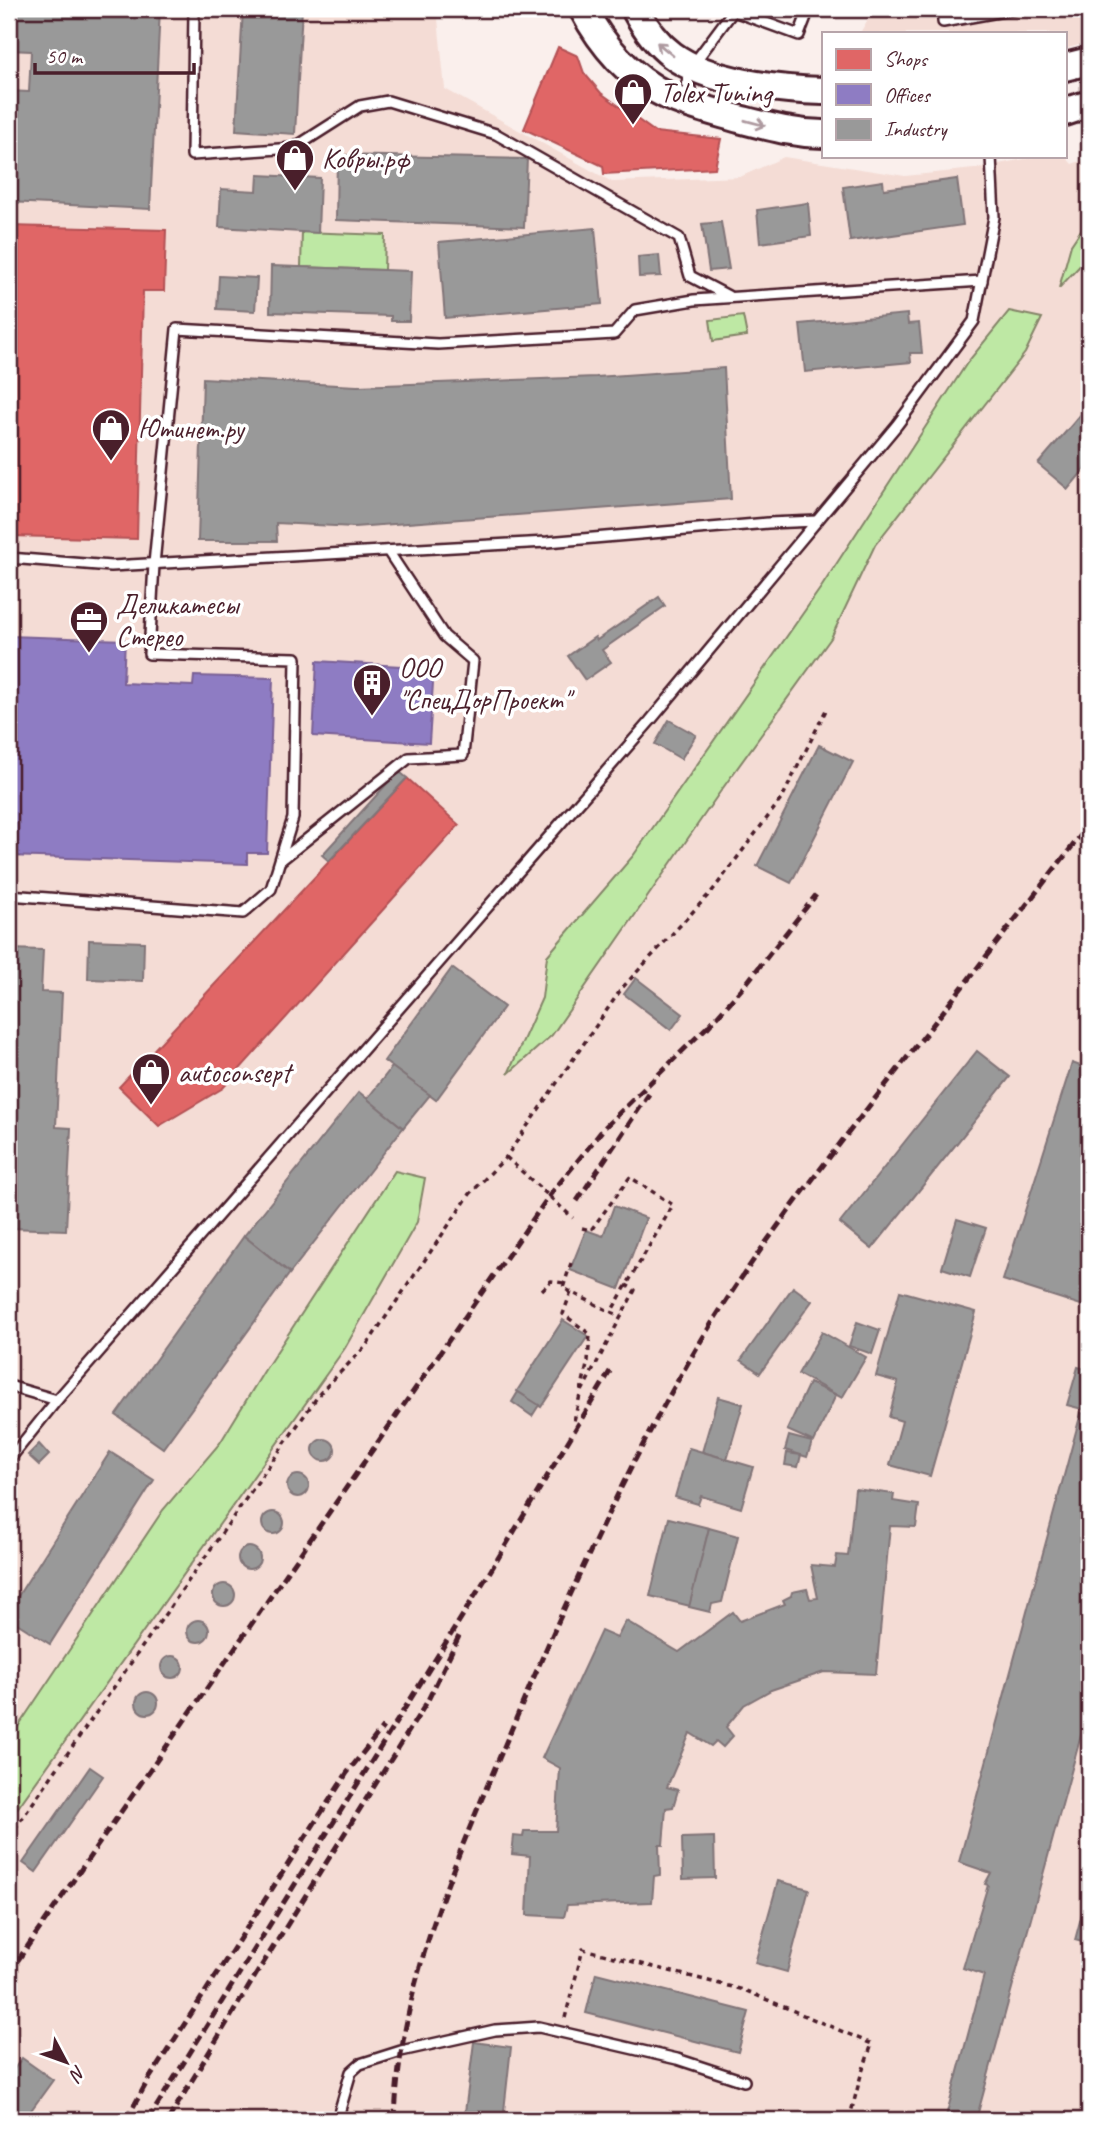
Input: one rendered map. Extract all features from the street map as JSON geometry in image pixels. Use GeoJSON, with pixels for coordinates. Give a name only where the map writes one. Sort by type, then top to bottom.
{"type":"FeatureCollection","features":[{"type":"Feature","properties":{"kind":"main road"},"geometry":{"type":"LineString","coordinates":[[583,9],[607,48],[638,76],[666,95],[699,108],[790,133],[822,134]]}},
{"type":"Feature","properties":{"kind":"main road"},"geometry":{"type":"LineString","coordinates":[[635,9],[654,39],[673,56],[692,66],[740,82],[822,91]]}},
{"type":"Feature","properties":{"kind":"main road"},"geometry":{"type":"LineString","coordinates":[[1066,67],[1089,61]]}},
{"type":"Feature","properties":{"kind":"main road"},"geometry":{"type":"LineString","coordinates":[[1066,113],[1089,104]]}},
{"type":"Feature","properties":{"kind":"lane"},"geometry":{"type":"LineString","coordinates":[[194,9],[192,155],[294,148],[360,106],[388,101],[496,134],[679,238],[690,276],[729,297]]}},
{"type":"Feature","properties":{"kind":"lane"},"geometry":{"type":"LineString","coordinates":[[699,108],[687,83],[692,66],[730,10],[799,35],[809,9]]}},
{"type":"Feature","properties":{"kind":"lane"},"geometry":{"type":"LineString","coordinates":[[941,32],[943,9]]}},
{"type":"Feature","properties":{"kind":"lane"},"geometry":{"type":"LineString","coordinates":[[943,22],[1014,9]]}},
{"type":"Feature","properties":{"kind":"lane"},"geometry":{"type":"LineString","coordinates":[[9,1461],[57,1400],[641,731],[897,425],[974,321],[993,217],[991,158]]}},
{"type":"Feature","properties":{"kind":"lane"},"geometry":{"type":"LineString","coordinates":[[9,895],[243,914],[271,889],[293,818],[296,659],[149,654],[154,564],[177,330],[438,344],[614,334],[635,310],[694,300],[982,281]]}},
{"type":"Feature","properties":{"kind":"lane"},"geometry":{"type":"LineString","coordinates":[[9,558],[111,566],[547,542],[817,521]]}},
{"type":"Feature","properties":{"kind":"lane"},"geometry":{"type":"LineString","coordinates":[[279,862],[409,758],[463,755],[474,661],[444,636],[388,551]]}},
{"type":"Feature","properties":{"kind":"lane"},"geometry":{"type":"LineString","coordinates":[[9,1387],[57,1400]]}},
{"type":"Feature","properties":{"kind":"lane"},"geometry":{"type":"LineString","coordinates":[[337,2120],[351,2073],[360,2064],[401,2051],[495,2030],[539,2027],[677,2059],[744,2081]]}},
{"type":"Feature","properties":{"kind":"path"},"geometry":{"type":"LineString","coordinates":[[9,1838],[320,1393],[366,1346],[471,1194],[506,1157],[622,988],[713,890],[782,798],[826,710]]}},
{"type":"Feature","properties":{"kind":"path"},"geometry":{"type":"LineString","coordinates":[[506,1157],[573,1218]]}},
{"type":"Feature","properties":{"kind":"path"},"geometry":{"type":"LineString","coordinates":[[582,1228],[591,1230],[630,1177],[673,1205],[611,1312]]}},
{"type":"Feature","properties":{"kind":"path"},"geometry":{"type":"LineString","coordinates":[[571,1263],[563,1288],[621,1317]]}},
{"type":"Feature","properties":{"kind":"path"},"geometry":{"type":"LineString","coordinates":[[542,1290],[551,1281],[564,1283]]}},
{"type":"Feature","properties":{"kind":"path"},"geometry":{"type":"LineString","coordinates":[[579,1398],[635,1290],[626,1285]]}},
{"type":"Feature","properties":{"kind":"path"},"geometry":{"type":"LineString","coordinates":[[571,1292],[563,1314],[590,1335],[588,1361],[573,1425]]}},
{"type":"Feature","properties":{"kind":"path"},"geometry":{"type":"LineString","coordinates":[[561,2032],[583,1949],[744,1990],[872,2044],[849,2120]]}},
{"type":"Feature","properties":{"kind":"shaded area"},"geometry":{"type":"Polygon","coordinates":[[[9,9],[437,9],[445,89],[612,182],[740,177],[784,157],[905,176],[974,169],[1029,158],[1066,157],[1072,164],[1089,158],[1089,2120],[9,2120],[9,9]]]}},
{"type":"Feature","properties":{"kind":"shaded area"},"geometry":{"type":"Polygon","coordinates":[[[874,9],[1089,9],[1089,42],[1066,49],[1066,32],[861,32],[874,9]]]}},
{"type":"Feature","properties":{"kind":"green space"},"geometry":{"type":"Polygon","coordinates":[[[1089,218],[1089,256],[1059,288],[1071,245],[1089,218]]]}},
{"type":"Feature","properties":{"kind":"green space"},"geometry":{"type":"Polygon","coordinates":[[[302,232],[385,235],[384,270],[301,267],[302,232]]]}},
{"type":"Feature","properties":{"kind":"green space"},"geometry":{"type":"Polygon","coordinates":[[[1009,311],[1042,318],[1025,353],[875,545],[831,638],[720,792],[552,1035],[508,1074],[542,998],[547,956],[633,856],[822,586],[967,363],[1009,311]]]}},
{"type":"Feature","properties":{"kind":"green space"},"geometry":{"type":"Polygon","coordinates":[[[743,316],[747,336],[713,341],[710,320],[743,316]]]}},
{"type":"Feature","properties":{"kind":"green space"},"geometry":{"type":"Polygon","coordinates":[[[395,1171],[425,1178],[417,1222],[345,1348],[9,1820],[9,1740],[163,1510],[220,1443],[395,1171]]]}},
{"type":"Feature","properties":{"kind":"building: Shops"},"geometry":{"type":"Polygon","coordinates":[[[558,47],[578,56],[584,73],[601,93],[655,132],[721,139],[715,168],[604,174],[603,166],[524,129],[558,47]]]}},
{"type":"Feature","properties":{"kind":"building: Shops"},"geometry":{"type":"Polygon","coordinates":[[[9,226],[166,230],[164,291],[143,291],[137,539],[9,536],[9,226]]]}},
{"type":"Feature","properties":{"kind":"building: Shops"},"geometry":{"type":"Polygon","coordinates":[[[407,778],[459,825],[223,1088],[159,1126],[119,1087],[407,778]]]}},
{"type":"Feature","properties":{"kind":"building: Offices"},"geometry":{"type":"Polygon","coordinates":[[[9,636],[125,640],[123,683],[193,686],[194,676],[273,678],[267,853],[247,853],[247,864],[9,856],[9,636]]]}},
{"type":"Feature","properties":{"kind":"building: Offices","name":"ООО \"СпецДорПроект\""},"geometry":{"type":"Polygon","coordinates":[[[317,661],[434,668],[429,743],[313,736],[317,661]]]}},
{"type":"Feature","properties":{"kind":"building: Industry"},"geometry":{"type":"Polygon","coordinates":[[[9,9],[160,9],[150,209],[9,202],[9,91],[29,92],[31,51],[9,50],[9,9]]]}},
{"type":"Feature","properties":{"kind":"building: Industry"},"geometry":{"type":"Polygon","coordinates":[[[243,9],[302,9],[295,134],[236,130],[243,9]]]}},
{"type":"Feature","properties":{"kind":"building: Industry"},"geometry":{"type":"Polygon","coordinates":[[[337,155],[527,159],[524,227],[336,220],[337,155]]]}},
{"type":"Feature","properties":{"kind":"building: Industry"},"geometry":{"type":"Polygon","coordinates":[[[258,175],[320,178],[318,233],[219,227],[221,189],[257,191],[258,175]]]}},
{"type":"Feature","properties":{"kind":"building: Industry"},"geometry":{"type":"Polygon","coordinates":[[[957,179],[963,225],[850,241],[843,187],[883,181],[884,189],[957,179]]]}},
{"type":"Feature","properties":{"kind":"building: Industry"},"geometry":{"type":"Polygon","coordinates":[[[808,203],[811,236],[760,243],[757,210],[808,203]]]}},
{"type":"Feature","properties":{"kind":"building: Industry"},"geometry":{"type":"Polygon","coordinates":[[[721,222],[729,269],[709,271],[702,224],[721,222]]]}},
{"type":"Feature","properties":{"kind":"building: Industry"},"geometry":{"type":"Polygon","coordinates":[[[595,228],[602,304],[445,318],[439,242],[595,228]]]}},
{"type":"Feature","properties":{"kind":"building: Industry"},"geometry":{"type":"Polygon","coordinates":[[[659,255],[661,276],[639,277],[638,257],[659,255]]]}},
{"type":"Feature","properties":{"kind":"building: Industry"},"geometry":{"type":"Polygon","coordinates":[[[271,266],[411,271],[409,321],[391,321],[391,316],[270,312],[271,266]]]}},
{"type":"Feature","properties":{"kind":"building: Industry"},"geometry":{"type":"Polygon","coordinates":[[[219,276],[257,278],[255,311],[217,309],[219,276]]]}},
{"type":"Feature","properties":{"kind":"building: Industry"},"geometry":{"type":"Polygon","coordinates":[[[907,314],[908,324],[919,323],[922,353],[910,353],[911,362],[805,372],[800,324],[907,314]]]}},
{"type":"Feature","properties":{"kind":"building: Industry"},"geometry":{"type":"Polygon","coordinates":[[[724,368],[731,499],[354,527],[276,523],[277,541],[198,541],[203,378],[357,386],[596,377],[724,368]]]}},
{"type":"Feature","properties":{"kind":"building: Industry"},"geometry":{"type":"Polygon","coordinates":[[[1089,405],[1089,464],[1068,489],[1038,464],[1089,405]]]}},
{"type":"Feature","properties":{"kind":"building: Industry"},"geometry":{"type":"Polygon","coordinates":[[[659,597],[665,606],[602,650],[611,662],[585,680],[568,656],[595,637],[597,640],[659,597]]]}},
{"type":"Feature","properties":{"kind":"building: Industry"},"geometry":{"type":"Polygon","coordinates":[[[669,720],[696,735],[681,759],[655,744],[669,720]]]}},
{"type":"Feature","properties":{"kind":"building: Industry"},"geometry":{"type":"Polygon","coordinates":[[[819,745],[853,762],[791,883],[757,866],[819,745]]]}},
{"type":"Feature","properties":{"kind":"building: Industry"},"geometry":{"type":"Polygon","coordinates":[[[401,773],[407,778],[329,861],[322,855],[395,775],[401,773]]]}},
{"type":"Feature","properties":{"kind":"building: Industry"},"geometry":{"type":"Polygon","coordinates":[[[89,940],[144,942],[143,981],[88,979],[89,940]]]}},
{"type":"Feature","properties":{"kind":"building: Industry"},"geometry":{"type":"Polygon","coordinates":[[[9,949],[43,950],[41,992],[62,993],[56,1127],[71,1128],[66,1230],[9,1228],[9,949]]]}},
{"type":"Feature","properties":{"kind":"building: Industry"},"geometry":{"type":"Polygon","coordinates":[[[452,968],[504,1007],[436,1100],[384,1061],[452,968]]]}},
{"type":"Feature","properties":{"kind":"building: Industry"},"geometry":{"type":"Polygon","coordinates":[[[636,978],[683,1014],[671,1030],[624,994],[636,978]]]}},
{"type":"Feature","properties":{"kind":"building: Industry"},"geometry":{"type":"Polygon","coordinates":[[[977,1051],[1010,1077],[872,1249],[840,1223],[977,1051]]]}},
{"type":"Feature","properties":{"kind":"building: Industry"},"geometry":{"type":"Polygon","coordinates":[[[1072,1063],[1089,1069],[1089,1288],[1084,1306],[1003,1280],[1072,1063]]]}},
{"type":"Feature","properties":{"kind":"building: Industry"},"geometry":{"type":"Polygon","coordinates":[[[392,1067],[430,1095],[403,1128],[367,1099],[392,1067]]]}},
{"type":"Feature","properties":{"kind":"building: Industry"},"geometry":{"type":"Polygon","coordinates":[[[359,1092],[403,1128],[290,1273],[244,1236],[359,1092]]]}},
{"type":"Feature","properties":{"kind":"building: Industry"},"geometry":{"type":"Polygon","coordinates":[[[614,1206],[646,1218],[619,1289],[570,1270],[586,1230],[603,1236],[614,1206]]]}},
{"type":"Feature","properties":{"kind":"building: Industry"},"geometry":{"type":"Polygon","coordinates":[[[957,1219],[986,1228],[970,1277],[942,1268],[957,1219]]]}},
{"type":"Feature","properties":{"kind":"building: Industry"},"geometry":{"type":"Polygon","coordinates":[[[244,1236],[290,1273],[163,1448],[116,1415],[244,1236]]]}},
{"type":"Feature","properties":{"kind":"building: Industry"},"geometry":{"type":"Polygon","coordinates":[[[793,1287],[812,1301],[760,1373],[741,1360],[793,1287]]]}},
{"type":"Feature","properties":{"kind":"building: Industry"},"geometry":{"type":"Polygon","coordinates":[[[900,1291],[976,1312],[930,1476],[890,1465],[902,1421],[889,1417],[898,1382],[876,1376],[900,1291]]]}},
{"type":"Feature","properties":{"kind":"building: Industry"},"geometry":{"type":"Polygon","coordinates":[[[563,1320],[588,1336],[541,1407],[517,1391],[563,1320]]]}},
{"type":"Feature","properties":{"kind":"building: Industry"},"geometry":{"type":"Polygon","coordinates":[[[857,1322],[880,1330],[872,1354],[849,1346],[857,1322]]]}},
{"type":"Feature","properties":{"kind":"building: Industry"},"geometry":{"type":"Polygon","coordinates":[[[822,1332],[866,1357],[842,1398],[798,1374],[822,1332]]]}},
{"type":"Feature","properties":{"kind":"building: Industry"},"geometry":{"type":"Polygon","coordinates":[[[1078,1367],[1089,1370],[1086,1410],[1067,1405],[1078,1367]]]}},
{"type":"Feature","properties":{"kind":"building: Industry"},"geometry":{"type":"Polygon","coordinates":[[[809,1383],[836,1395],[814,1442],[787,1430],[809,1383]]]}},
{"type":"Feature","properties":{"kind":"building: Industry"},"geometry":{"type":"Polygon","coordinates":[[[518,1392],[539,1405],[532,1416],[512,1402],[518,1392]]]}},
{"type":"Feature","properties":{"kind":"building: Industry"},"geometry":{"type":"Polygon","coordinates":[[[718,1397],[743,1404],[727,1459],[702,1452],[718,1397]]]}},
{"type":"Feature","properties":{"kind":"building: Industry"},"geometry":{"type":"Polygon","coordinates":[[[1081,1413],[1089,1415],[1089,1706],[976,2120],[945,2120],[984,1975],[963,1968],[988,1885],[985,1884],[991,1873],[959,1862],[1081,1413]]]}},
{"type":"Feature","properties":{"kind":"building: Industry"},"geometry":{"type":"Polygon","coordinates":[[[789,1436],[812,1442],[807,1457],[785,1450],[789,1436]]]}},
{"type":"Feature","properties":{"kind":"building: Industry"},"geometry":{"type":"Polygon","coordinates":[[[324,1439],[332,1442],[335,1450],[332,1458],[324,1461],[316,1458],[313,1450],[316,1442],[324,1439]]]}},
{"type":"Feature","properties":{"kind":"building: Industry"},"geometry":{"type":"Polygon","coordinates":[[[39,1444],[49,1455],[39,1465],[28,1455],[39,1444]]]}},
{"type":"Feature","properties":{"kind":"building: Industry"},"geometry":{"type":"Polygon","coordinates":[[[689,1448],[753,1467],[741,1508],[701,1496],[698,1504],[675,1497],[689,1448]]]}},
{"type":"Feature","properties":{"kind":"building: Industry"},"geometry":{"type":"Polygon","coordinates":[[[110,1452],[154,1480],[50,1644],[9,1618],[9,1610],[110,1452]]]}},
{"type":"Feature","properties":{"kind":"building: Industry"},"geometry":{"type":"Polygon","coordinates":[[[787,1453],[801,1455],[798,1467],[785,1465],[787,1453]]]}},
{"type":"Feature","properties":{"kind":"building: Industry"},"geometry":{"type":"Polygon","coordinates":[[[298,1475],[306,1478],[309,1486],[306,1494],[298,1497],[290,1494],[287,1486],[290,1478],[298,1475]]]}},
{"type":"Feature","properties":{"kind":"building: Industry"},"geometry":{"type":"Polygon","coordinates":[[[855,1489],[894,1494],[893,1501],[919,1505],[916,1527],[890,1526],[876,1674],[824,1672],[771,1690],[744,1705],[726,1727],[733,1736],[723,1747],[716,1741],[711,1746],[690,1733],[667,1787],[678,1790],[673,1807],[666,1808],[663,1845],[659,1845],[660,1875],[654,1876],[652,1902],[567,1905],[564,1917],[527,1915],[530,1856],[512,1854],[514,1836],[523,1837],[524,1831],[556,1831],[560,1768],[542,1758],[601,1631],[617,1638],[626,1621],[679,1652],[733,1612],[740,1621],[785,1604],[783,1600],[791,1596],[792,1592],[807,1589],[810,1599],[818,1598],[811,1565],[835,1567],[837,1555],[848,1556],[855,1489]]]}},
{"type":"Feature","properties":{"kind":"building: Industry"},"geometry":{"type":"Polygon","coordinates":[[[273,1512],[281,1515],[284,1523],[281,1531],[273,1534],[265,1531],[262,1523],[265,1515],[273,1512]]]}},
{"type":"Feature","properties":{"kind":"building: Industry"},"geometry":{"type":"Polygon","coordinates":[[[669,1518],[709,1528],[690,1606],[650,1596],[669,1518]]]}},
{"type":"Feature","properties":{"kind":"building: Industry"},"geometry":{"type":"Polygon","coordinates":[[[709,1528],[738,1536],[722,1602],[712,1604],[710,1612],[689,1607],[709,1528]]]}},
{"type":"Feature","properties":{"kind":"building: Industry"},"geometry":{"type":"Polygon","coordinates":[[[249,1547],[257,1550],[260,1558],[257,1566],[249,1569],[241,1566],[238,1558],[241,1550],[249,1547]]]}},
{"type":"Feature","properties":{"kind":"building: Industry"},"geometry":{"type":"Polygon","coordinates":[[[224,1584],[232,1587],[235,1595],[232,1603],[224,1606],[216,1603],[213,1595],[216,1587],[224,1584]]]}},
{"type":"Feature","properties":{"kind":"building: Industry"},"geometry":{"type":"Polygon","coordinates":[[[198,1620],[206,1623],[209,1631],[206,1639],[198,1642],[190,1639],[187,1631],[190,1623],[198,1620]]]}},
{"type":"Feature","properties":{"kind":"building: Industry"},"geometry":{"type":"Polygon","coordinates":[[[172,1656],[180,1659],[183,1667],[180,1675],[172,1678],[164,1675],[161,1667],[164,1659],[172,1656]]]}},
{"type":"Feature","properties":{"kind":"building: Industry"},"geometry":{"type":"Polygon","coordinates":[[[147,1692],[155,1695],[158,1703],[155,1711],[147,1714],[139,1711],[136,1703],[139,1695],[147,1692]]]}},
{"type":"Feature","properties":{"kind":"building: Industry"},"geometry":{"type":"Polygon","coordinates":[[[90,1767],[103,1776],[36,1872],[23,1863],[90,1767]]]}},
{"type":"Feature","properties":{"kind":"building: Industry"},"geometry":{"type":"Polygon","coordinates":[[[714,1837],[715,1878],[683,1879],[682,1838],[714,1837]]]}},
{"type":"Feature","properties":{"kind":"building: Industry"},"geometry":{"type":"Polygon","coordinates":[[[778,1881],[809,1889],[787,1972],[755,1963],[778,1881]]]}},
{"type":"Feature","properties":{"kind":"building: Industry"},"geometry":{"type":"Polygon","coordinates":[[[1089,1887],[1089,1944],[1075,1940],[1089,1887]]]}},
{"type":"Feature","properties":{"kind":"building: Industry"},"geometry":{"type":"Polygon","coordinates":[[[596,1973],[749,2012],[738,2052],[586,2013],[596,1973]]]}},
{"type":"Feature","properties":{"kind":"building: Industry"},"geometry":{"type":"Polygon","coordinates":[[[474,2042],[511,2047],[503,2120],[464,2120],[474,2042]]]}},
{"type":"Feature","properties":{"kind":"building: Industry"},"geometry":{"type":"Polygon","coordinates":[[[22,2058],[53,2080],[24,2120],[9,2120],[9,2076],[22,2058]]]}},
{"type":"Feature","properties":{"kind":"railway"},"geometry":{"type":"LineString","coordinates":[[395,2120],[399,2070],[407,2022],[432,1926],[449,1880],[552,1636],[652,1427],[710,1326],[774,1231],[1089,825]]}},
{"type":"Feature","properties":{"kind":"railway"},"geometry":{"type":"LineString","coordinates":[[707,1028],[745,985],[816,895]]}},
{"type":"Feature","properties":{"kind":"railway"},"geometry":{"type":"LineString","coordinates":[[9,1973],[549,1196],[605,1127],[713,1021]]}},
{"type":"Feature","properties":{"kind":"railway"},"geometry":{"type":"LineString","coordinates":[[577,1201],[649,1094]]}},
{"type":"Feature","properties":{"kind":"railway"},"geometry":{"type":"LineString","coordinates":[[148,2120],[491,1570],[612,1368]]}},
{"type":"Feature","properties":{"kind":"railway"},"geometry":{"type":"LineString","coordinates":[[168,2120],[427,1702],[459,1636]]}},
{"type":"Feature","properties":{"kind":"railway"},"geometry":{"type":"LineString","coordinates":[[126,2120],[147,2082],[347,1773],[383,1727]]}},
{"type":"Feature","properties":{"kind":"place","name":"Tolex Tuning"},"geometry":{"type":"Point","coordinates":[633,126]}},
{"type":"Feature","properties":{"kind":"place","name":"Ковры.рф"},"geometry":{"type":"Point","coordinates":[295,192]}},
{"type":"Feature","properties":{"kind":"place","name":"Ютинет.ру"},"geometry":{"type":"Point","coordinates":[111,462]}},
{"type":"Feature","properties":{"kind":"place","name":"Деликатесы Стерео"},"geometry":{"type":"Point","coordinates":[89,654]}},
{"type":"Feature","properties":{"kind":"place","name":"ООО \"СпецДорПроект\""},"geometry":{"type":"Point","coordinates":[372,717]}},
{"type":"Feature","properties":{"kind":"place","name":"autoconsept"},"geometry":{"type":"Point","coordinates":[151,1106]}}]}
